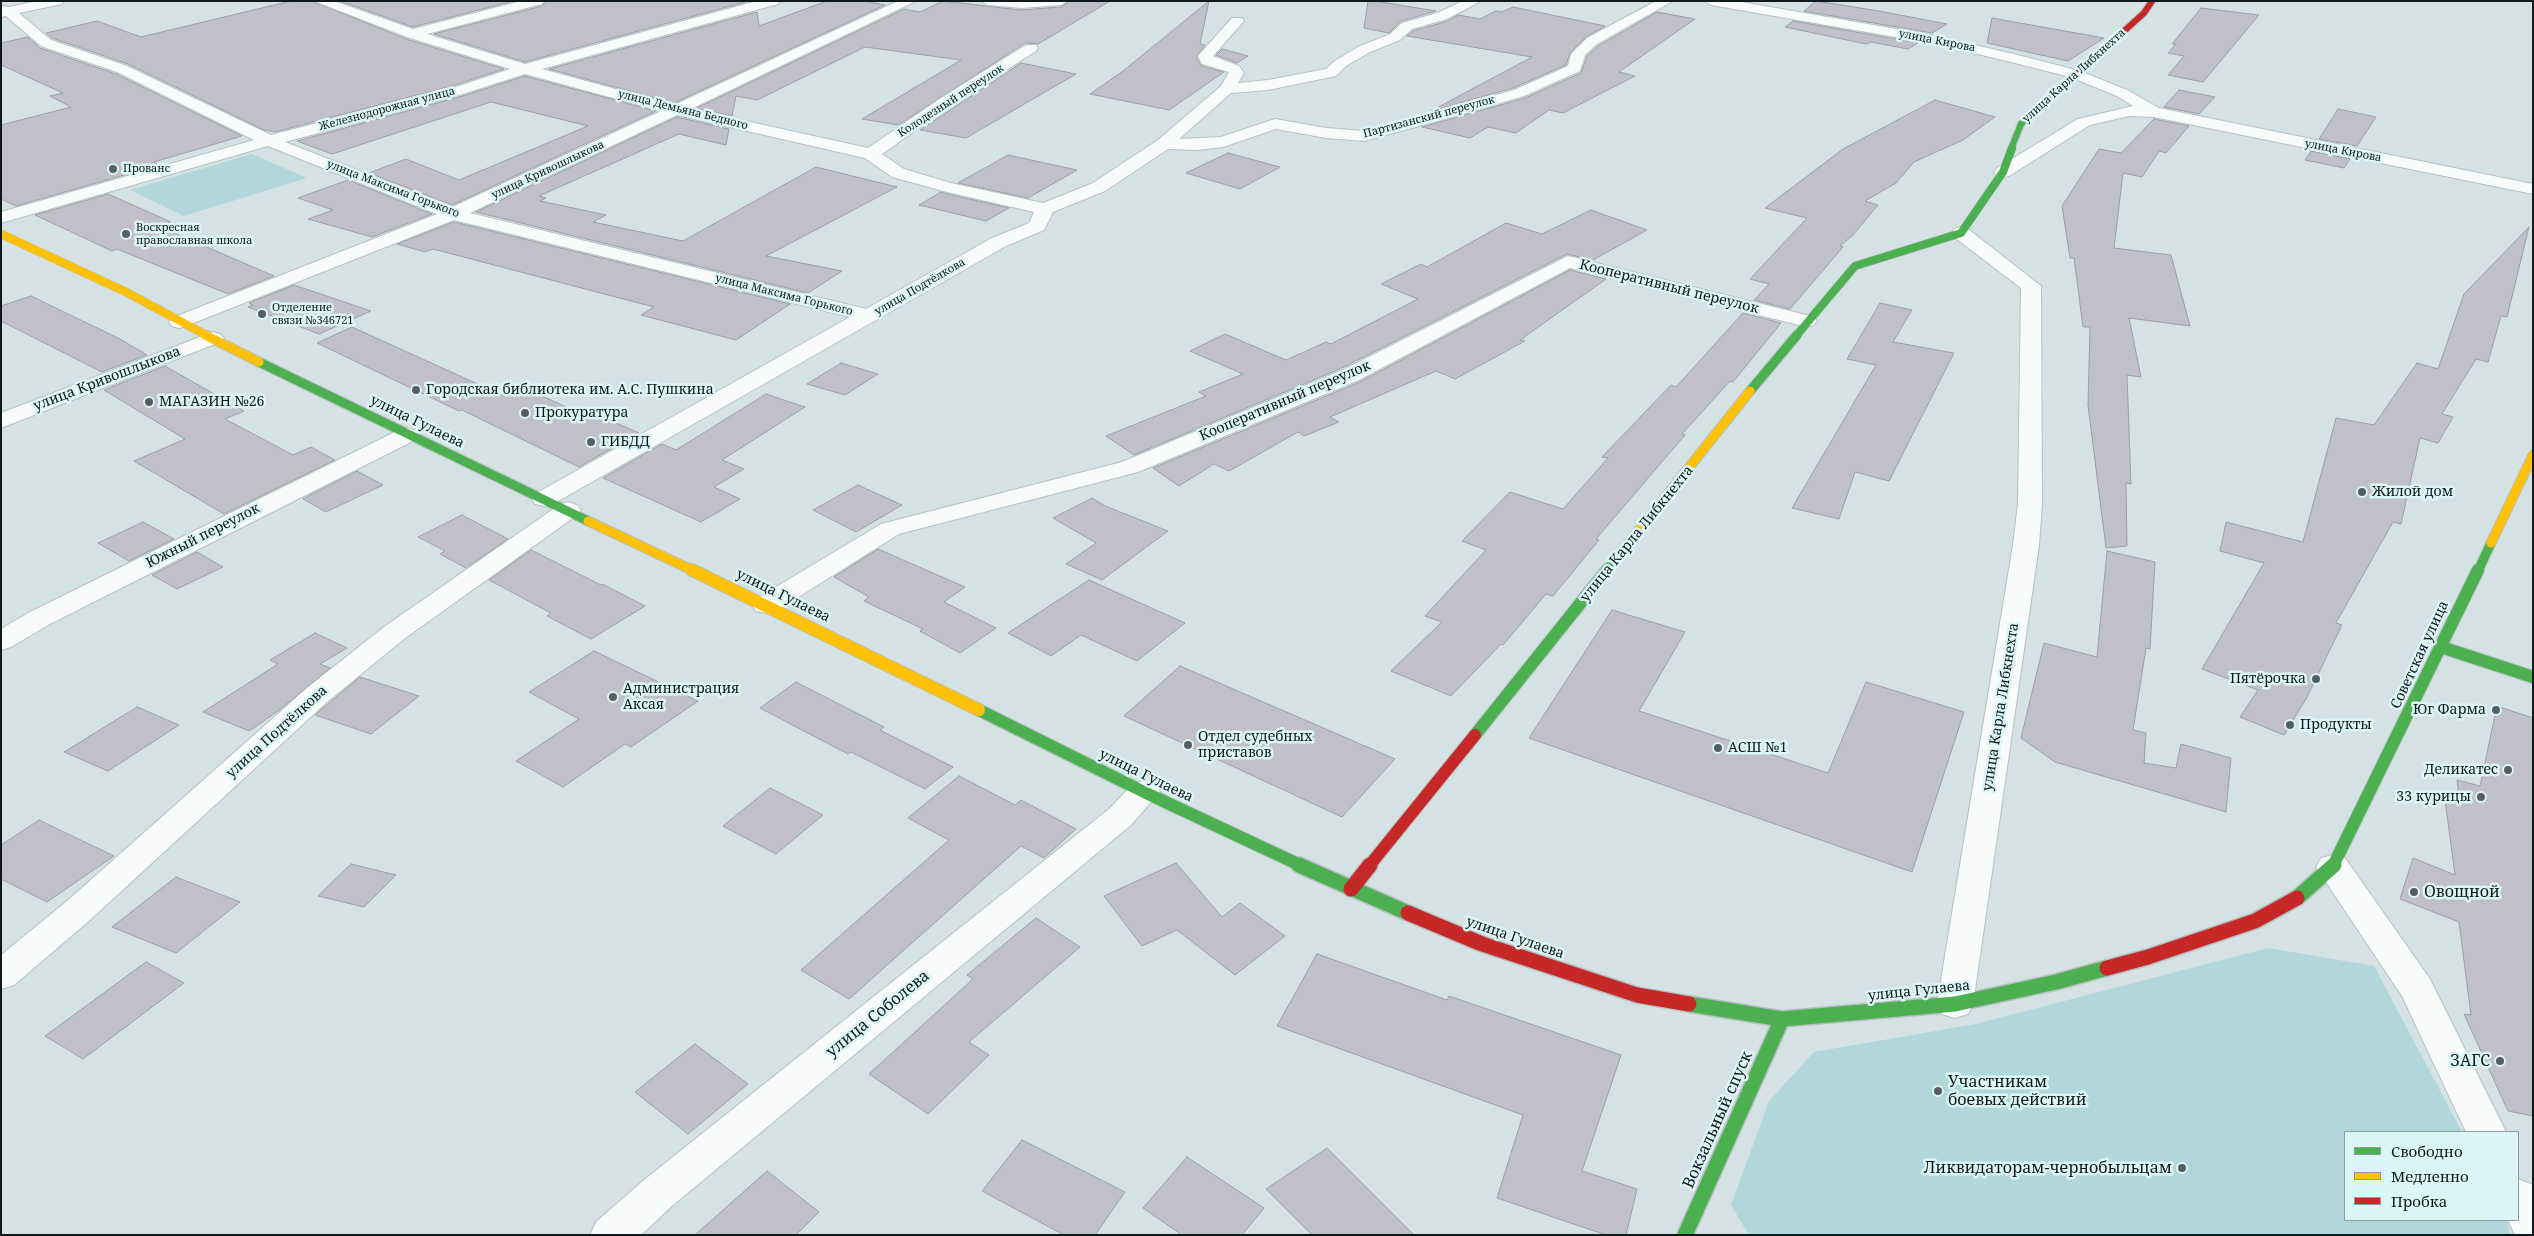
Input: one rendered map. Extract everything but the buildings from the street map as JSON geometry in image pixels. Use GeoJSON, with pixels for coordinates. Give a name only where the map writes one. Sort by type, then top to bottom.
{"type":"FeatureCollection","features":[{"type":"Feature","properties":{"kind":"main road","name":"улица Карла Либкнехта"},"geometry":{"type":"LineString","coordinates":[[1351,889],[1806,322],[1855,266],[1961,233],[2004,172],[2021,124],[2144,13],[2152,1]]}},
{"type":"Feature","properties":{"kind":"main road","name":"улица Гулаева"},"geometry":{"type":"LineString","coordinates":[[1,234],[126,292],[179,322],[407,435],[766,605],[1144,792],[1351,889],[1482,944],[1637,995],[1782,1019],[1955,1004],[2056,982],[2148,957],[2255,921],[2298,897],[2333,867]]}},
{"type":"Feature","properties":{"kind":"main road","name":"Советская улица"},"geometry":{"type":"LineString","coordinates":[[2333,867],[2375,785],[2533,455]]}},
{"type":"Feature","properties":{"kind":"main road"},"geometry":{"type":"LineString","coordinates":[[2441,647],[2533,677]]}},
{"type":"Feature","properties":{"kind":"main road","name":"Вокзальный спуск"},"geometry":{"type":"LineString","coordinates":[[1685,1235],[1782,1019]]}},
{"type":"Feature","properties":{"kind":"street"},"geometry":{"type":"LineString","coordinates":[[3,12],[57,1]]}},
{"type":"Feature","properties":{"kind":"street","name":"улица Демьяна Бедного"},"geometry":{"type":"LineString","coordinates":[[321,1],[412,34],[525,69],[675,110],[871,154],[898,173],[947,187],[1045,209]]}},
{"type":"Feature","properties":{"kind":"street"},"geometry":{"type":"LineString","coordinates":[[412,34],[537,1]]}},
{"type":"Feature","properties":{"kind":"street","name":"Железнодорожная улица"},"geometry":{"type":"LineString","coordinates":[[1,218],[269,140],[461,90],[525,69],[773,1]]}},
{"type":"Feature","properties":{"kind":"street","name":"улица Кривошлыкова"},"geometry":{"type":"LineString","coordinates":[[179,322],[453,214],[909,1]]}},
{"type":"Feature","properties":{"kind":"street"},"geometry":{"type":"LineString","coordinates":[[988,1],[1020,4],[1058,2]]}},
{"type":"Feature","properties":{"kind":"street"},"geometry":{"type":"LineString","coordinates":[[1227,89],[1268,85],[1331,72],[1341,63],[1365,49],[1395,37],[1404,31],[1407,26],[1442,16],[1474,1]]}},
{"type":"Feature","properties":{"kind":"street","name":"Партизанский переулок"},"geometry":{"type":"LineString","coordinates":[[1164,144],[1197,145],[1223,142],[1275,124],[1326,133],[1364,136],[1454,112],[1519,93],[1574,68],[1578,54],[1592,41],[1666,1]]}},
{"type":"Feature","properties":{"kind":"street","name":"улица Кирова"},"geometry":{"type":"LineString","coordinates":[[1711,1],[1936,40],[2075,74],[2122,92],[2154,112]]}},
{"type":"Feature","properties":{"kind":"street","name":"улица Максима Горького"},"geometry":{"type":"LineString","coordinates":[[3,12],[46,43],[85,58],[122,69],[269,140],[453,214],[870,316]]}},
{"type":"Feature","properties":{"kind":"street"},"geometry":{"type":"LineString","coordinates":[[1045,209],[1099,187],[1164,144],[1227,89],[1236,73],[1234,69],[1207,61],[1205,56],[1237,21]]}},
{"type":"Feature","properties":{"kind":"street","name":"Колодезный переулок"},"geometry":{"type":"LineString","coordinates":[[871,154],[947,101],[1031,48]]}},
{"type":"Feature","properties":{"kind":"street","name":"улица Кирова"},"geometry":{"type":"LineString","coordinates":[[2004,172],[2084,122],[2129,110],[2154,112],[2533,189]]}},
{"type":"Feature","properties":{"kind":"street","name":"улица Подтёлкова"},"geometry":{"type":"LineString","coordinates":[[1,975],[78,911],[317,695],[556,505],[870,316],[999,242],[1037,226],[1045,209]]}},
{"type":"Feature","properties":{"kind":"street","name":"улица Карла Либкнехта"},"geometry":{"type":"LineString","coordinates":[[1955,1004],[2026,545],[2030,504],[2031,286],[1961,233]]}},
{"type":"Feature","properties":{"kind":"street","name":"Кооперативный переулок"},"geometry":{"type":"LineString","coordinates":[[766,605],[890,530],[1130,466],[1351,375],[1568,262],[1806,322]]}},
{"type":"Feature","properties":{"kind":"street","name":"улица Кривошлыкова"},"geometry":{"type":"LineString","coordinates":[[1,421],[213,338]]}},
{"type":"Feature","properties":{"kind":"street","name":"Южный переулок"},"geometry":{"type":"LineString","coordinates":[[1,641],[40,618],[407,435]]}},
{"type":"Feature","properties":{"kind":"street","name":"улица Соболева"},"geometry":{"type":"LineString","coordinates":[[611,1235],[658,1193],[1120,817],[1144,792]]}},
{"type":"Feature","properties":{"kind":"street"},"geometry":{"type":"LineString","coordinates":[[2333,867],[2417,989],[2486,1131]]}},
{"type":"Feature","properties":{"kind":"street"},"geometry":{"type":"LineString","coordinates":[[2519,1199],[2533,1228]]}},
{"type":"Feature","properties":{"kind":"shaded area"},"geometry":{"type":"Polygon","coordinates":[[[252,154],[307,178],[184,216],[130,190],[252,154]]]}},
{"type":"Feature","properties":{"kind":"shaded area"},"geometry":{"type":"Polygon","coordinates":[[[2268,948],[2374,966],[2461,1131],[2344,1131],[2344,1221],[2506,1221],[2510,1235],[1749,1235],[1731,1205],[1769,1101],[1814,1052],[1976,1024],[2268,948]]]}},
{"type":"Feature","properties":{"kind":"traffic: fast"},"geometry":{"type":"LineString","coordinates":[[1750,391],[1855,266],[1961,233],[2003,172],[2021,124],[2040,107]]}},
{"type":"Feature","properties":{"kind":"traffic: fast"},"geometry":{"type":"LineString","coordinates":[[259,362],[588,521]]}},
{"type":"Feature","properties":{"kind":"traffic: fast"},"geometry":{"type":"LineString","coordinates":[[2297,898],[2333,867],[2375,785],[2491,543]]}},
{"type":"Feature","properties":{"kind":"traffic: fast"},"geometry":{"type":"LineString","coordinates":[[1475,735],[1620,554]]}},
{"type":"Feature","properties":{"kind":"traffic: fast"},"geometry":{"type":"LineString","coordinates":[[2441,647],[2533,677]]}},
{"type":"Feature","properties":{"kind":"traffic: fast"},"geometry":{"type":"LineString","coordinates":[[979,710],[1144,792],[1351,889],[1408,913]]}},
{"type":"Feature","properties":{"kind":"traffic: fast"},"geometry":{"type":"LineString","coordinates":[[1689,1004],[1782,1019],[1955,1004],[2056,982],[2107,968]]}},
{"type":"Feature","properties":{"kind":"traffic: fast"},"geometry":{"type":"LineString","coordinates":[[1685,1235],[1782,1019]]}},
{"type":"Feature","properties":{"kind":"traffic: slow"},"geometry":{"type":"LineString","coordinates":[[1,234],[126,292],[179,322],[259,362]]}},
{"type":"Feature","properties":{"kind":"traffic: slow"},"geometry":{"type":"LineString","coordinates":[[1620,554],[1750,391]]}},
{"type":"Feature","properties":{"kind":"traffic: slow"},"geometry":{"type":"LineString","coordinates":[[2491,543],[2533,455]]}},
{"type":"Feature","properties":{"kind":"traffic: slow"},"geometry":{"type":"LineString","coordinates":[[588,521],[766,605],[979,710]]}},
{"type":"Feature","properties":{"kind":"traffic: jam"},"geometry":{"type":"LineString","coordinates":[[2040,107],[2144,13],[2152,1]]}},
{"type":"Feature","properties":{"kind":"traffic: jam"},"geometry":{"type":"LineString","coordinates":[[1351,889],[1475,735]]}},
{"type":"Feature","properties":{"kind":"traffic: jam"},"geometry":{"type":"LineString","coordinates":[[2107,968],[2148,957],[2255,921],[2297,898]]}},
{"type":"Feature","properties":{"kind":"traffic: jam"},"geometry":{"type":"LineString","coordinates":[[1408,913],[1482,944],[1637,995],[1689,1004]]}},
{"type":"Feature","properties":{"kind":"place","name":"Прованс"},"geometry":{"type":"Point","coordinates":[113,169]}},
{"type":"Feature","properties":{"kind":"place","name":"Воскресная православная школа"},"geometry":{"type":"Point","coordinates":[126,234]}},
{"type":"Feature","properties":{"kind":"place","name":"Отделение связи №346721"},"geometry":{"type":"Point","coordinates":[262,314]}},
{"type":"Feature","properties":{"kind":"place","name":"Городская библиотека им. А.С. Пушкина"},"geometry":{"type":"Point","coordinates":[416,390]}},
{"type":"Feature","properties":{"kind":"place","name":"МАГАЗИН №26"},"geometry":{"type":"Point","coordinates":[149,402]}},
{"type":"Feature","properties":{"kind":"place","name":"Прокуратура"},"geometry":{"type":"Point","coordinates":[525,413]}},
{"type":"Feature","properties":{"kind":"place","name":"ГИБДД"},"geometry":{"type":"Point","coordinates":[591,442]}},
{"type":"Feature","properties":{"kind":"place","name":"Жилой дом"},"geometry":{"type":"Point","coordinates":[2362,492]}},
{"type":"Feature","properties":{"kind":"place","name":"Пятёрочка"},"geometry":{"type":"Point","coordinates":[2316,679]}},
{"type":"Feature","properties":{"kind":"place","name":"Администрация Аксая"},"geometry":{"type":"Point","coordinates":[613,697]}},
{"type":"Feature","properties":{"kind":"place","name":"Юг Фарма"},"geometry":{"type":"Point","coordinates":[2496,710]}},
{"type":"Feature","properties":{"kind":"place","name":"Продукты"},"geometry":{"type":"Point","coordinates":[2290,725]}},
{"type":"Feature","properties":{"kind":"place","name":"Отдел судебных приставов"},"geometry":{"type":"Point","coordinates":[1188,745]}},
{"type":"Feature","properties":{"kind":"place","name":"АСШ №1"},"geometry":{"type":"Point","coordinates":[1718,748]}},
{"type":"Feature","properties":{"kind":"place","name":"Деликатес"},"geometry":{"type":"Point","coordinates":[2508,770]}},
{"type":"Feature","properties":{"kind":"place","name":"33 курицы"},"geometry":{"type":"Point","coordinates":[2481,797]}},
{"type":"Feature","properties":{"kind":"place","name":"Овощной"},"geometry":{"type":"Point","coordinates":[2414,892]}},
{"type":"Feature","properties":{"kind":"place","name":"ЗАГС"},"geometry":{"type":"Point","coordinates":[2500,1061]}},
{"type":"Feature","properties":{"kind":"place","name":"Участникам боевых действий"},"geometry":{"type":"Point","coordinates":[1938,1091]}},
{"type":"Feature","properties":{"kind":"place","name":"Ликвидаторам-чернобыльцам"},"geometry":{"type":"Point","coordinates":[2182,1168]}}]}
